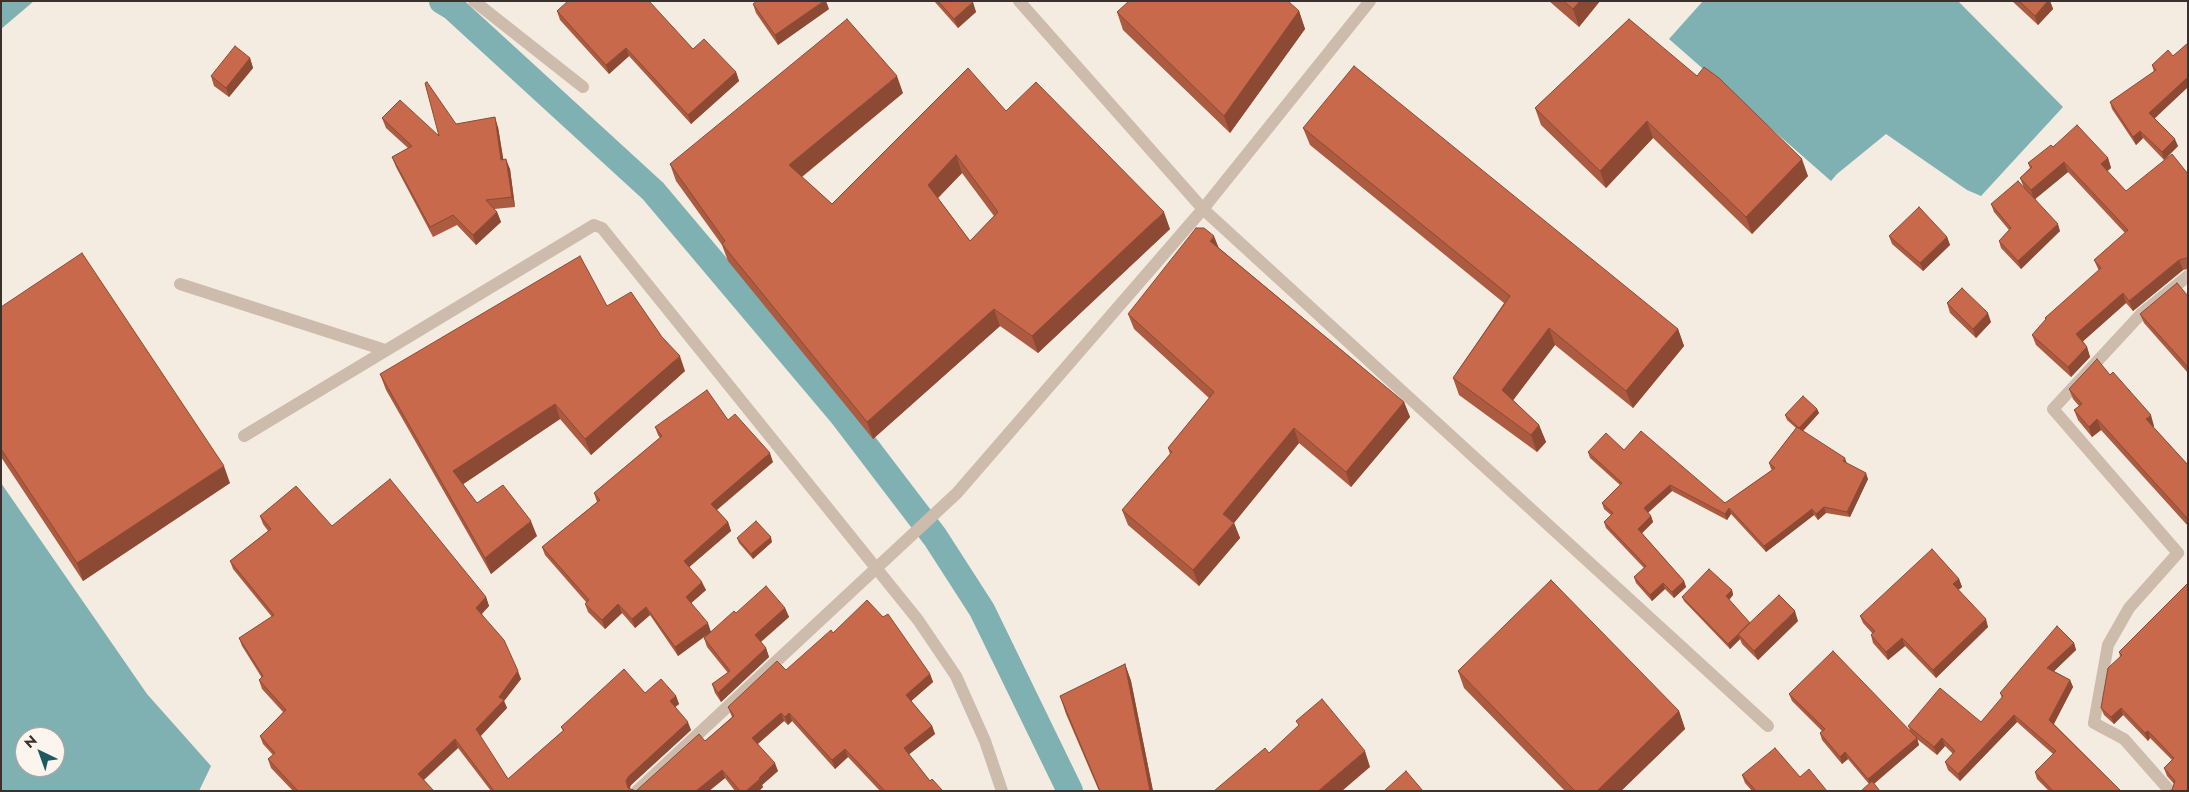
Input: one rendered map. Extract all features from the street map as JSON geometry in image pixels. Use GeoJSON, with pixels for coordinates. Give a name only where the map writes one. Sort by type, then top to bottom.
{"type":"FeatureCollection","features":[{"type":"Feature","properties":{"kind":"street"},"geometry":{"type":"LineString","coordinates":[[474,1],[582,88]]}},
{"type":"Feature","properties":{"kind":"street"},"geometry":{"type":"LineString","coordinates":[[1019,1],[1203,209],[1768,726]]}},
{"type":"Feature","properties":{"kind":"street"},"geometry":{"type":"LineString","coordinates":[[636,791],[957,493],[1203,209],[1370,1]]}},
{"type":"Feature","properties":{"kind":"street"},"geometry":{"type":"LineString","coordinates":[[244,436],[594,225],[602,228],[918,620],[956,676],[985,741],[1002,791]]}},
{"type":"Feature","properties":{"kind":"street"},"geometry":{"type":"LineString","coordinates":[[2170,791],[2124,739],[2094,723],[2108,645],[2129,608],[2178,553],[2053,409],[2141,314],[2188,276]]}},
{"type":"Feature","properties":{"kind":"street"},"geometry":{"type":"LineString","coordinates":[[180,284],[385,350]]}},
{"type":"Feature","properties":{"kind":"water"},"geometry":{"type":"Polygon","coordinates":[[[1,1],[34,1],[1,29],[1,1]]]}},
{"type":"Feature","properties":{"kind":"water"},"geometry":{"type":"Polygon","coordinates":[[[1703,1],[1958,1],[2063,107],[1981,196],[1967,190],[1886,134],[1831,181],[1669,39],[1703,1]]]}},
{"type":"Feature","properties":{"kind":"water"},"geometry":{"type":"Polygon","coordinates":[[[1,483],[147,694],[211,766],[199,791],[1,791],[1,483]]]}},
{"type":"Feature","properties":{"kind":"building"},"geometry":{"type":"Polygon","coordinates":[[[568,1],[649,1],[693,49],[704,39],[736,72],[688,115],[626,48],[606,65],[557,11],[568,1]]]}},
{"type":"Feature","properties":{"kind":"building"},"geometry":{"type":"Polygon","coordinates":[[[757,1],[824,1],[775,35],[753,4],[757,1]]]}},
{"type":"Feature","properties":{"kind":"building"},"geometry":{"type":"Polygon","coordinates":[[[938,1],[972,1],[973,2],[954,19],[938,1]]]}},
{"type":"Feature","properties":{"kind":"building"},"geometry":{"type":"Polygon","coordinates":[[[1129,1],[1288,1],[1299,11],[1224,116],[1117,12],[1129,1]]]}},
{"type":"Feature","properties":{"kind":"building"},"geometry":{"type":"Polygon","coordinates":[[[1563,1],[1580,1],[1573,9],[1563,1]]]}},
{"type":"Feature","properties":{"kind":"building"},"geometry":{"type":"Polygon","coordinates":[[[2019,1],[2048,1],[2035,16],[2019,1]]]}},
{"type":"Feature","properties":{"kind":"building"},"geometry":{"type":"Polygon","coordinates":[[[847,19],[897,76],[789,165],[832,204],[968,68],[1006,111],[1036,82],[1164,212],[1032,336],[994,309],[867,422],[722,244],[725,241],[670,164],[847,19]],[[956,155],[928,185],[970,241],[998,212],[956,155]]]}},
{"type":"Feature","properties":{"kind":"building"},"geometry":{"type":"Polygon","coordinates":[[[1629,19],[1697,76],[1704,67],[1719,78],[1802,159],[1746,217],[1647,121],[1600,171],[1535,108],[1629,19]]]}},
{"type":"Feature","properties":{"kind":"building"},"geometry":{"type":"Polygon","coordinates":[[[2188,43],[2188,77],[2149,113],[2175,139],[2162,152],[2140,131],[2133,137],[2110,102],[2156,70],[2152,65],[2168,50],[2173,56],[2188,43]]]}},
{"type":"Feature","properties":{"kind":"building"},"geometry":{"type":"Polygon","coordinates":[[[235,46],[250,58],[226,88],[211,76],[235,46]]]}},
{"type":"Feature","properties":{"kind":"building"},"geometry":{"type":"Polygon","coordinates":[[[1354,66],[1678,329],[1626,391],[1549,328],[1502,390],[1539,425],[1531,435],[1453,378],[1510,296],[1303,128],[1354,66]]]}},
{"type":"Feature","properties":{"kind":"building"},"geometry":{"type":"Polygon","coordinates":[[[427,82],[456,124],[495,117],[501,160],[506,159],[512,197],[486,200],[497,212],[473,235],[453,215],[430,227],[392,157],[412,146],[382,118],[400,100],[439,136],[425,83],[427,82]]]}},
{"type":"Feature","properties":{"kind":"building"},"geometry":{"type":"Polygon","coordinates":[[[2077,125],[2108,158],[2101,164],[2126,191],[2172,154],[2188,174],[2188,257],[2179,260],[2129,301],[2123,293],[2076,334],[2087,347],[2068,367],[2032,335],[2045,318],[2101,268],[2094,260],[2128,230],[2064,162],[2031,190],[2020,178],[2032,167],[2028,163],[2051,145],[2053,147],[2077,125]]]}},
{"type":"Feature","properties":{"kind":"building"},"geometry":{"type":"Polygon","coordinates":[[[2018,181],[2058,224],[2018,261],[1999,241],[2011,228],[1991,204],[2018,181]]]}},
{"type":"Feature","properties":{"kind":"building"},"geometry":{"type":"Polygon","coordinates":[[[1919,207],[1947,237],[1920,263],[1889,236],[1919,207]]]}},
{"type":"Feature","properties":{"kind":"building"},"geometry":{"type":"Polygon","coordinates":[[[1196,228],[1204,228],[1214,236],[1210,241],[1404,402],[1346,472],[1294,428],[1223,514],[1234,523],[1193,570],[1122,510],[1172,452],[1168,448],[1214,392],[1128,314],[1196,228]]]}},
{"type":"Feature","properties":{"kind":"building"},"geometry":{"type":"Polygon","coordinates":[[[82,253],[224,466],[77,563],[1,449],[1,307],[82,253]]]}},
{"type":"Feature","properties":{"kind":"building"},"geometry":{"type":"Polygon","coordinates":[[[580,256],[607,306],[631,292],[662,337],[680,356],[585,439],[555,404],[453,471],[477,503],[503,485],[531,521],[485,558],[380,374],[580,256]]]}},
{"type":"Feature","properties":{"kind":"building"},"geometry":{"type":"Polygon","coordinates":[[[2177,283],[2188,296],[2188,367],[2140,314],[2177,283]]]}},
{"type":"Feature","properties":{"kind":"building"},"geometry":{"type":"Polygon","coordinates":[[[1962,288],[1988,313],[1973,329],[1947,303],[1962,288]]]}},
{"type":"Feature","properties":{"kind":"building"},"geometry":{"type":"Polygon","coordinates":[[[2097,359],[2110,375],[2113,372],[2151,415],[2146,419],[2188,465],[2187,518],[2097,419],[2089,427],[2074,410],[2082,404],[2069,389],[2097,359]]]}},
{"type":"Feature","properties":{"kind":"building"},"geometry":{"type":"Polygon","coordinates":[[[707,390],[728,420],[735,414],[770,453],[711,504],[728,522],[684,561],[702,582],[686,597],[708,623],[675,647],[646,607],[632,619],[618,604],[602,620],[585,604],[589,600],[542,547],[600,500],[594,493],[662,436],[655,427],[707,390]]]}},
{"type":"Feature","properties":{"kind":"building"},"geometry":{"type":"Polygon","coordinates":[[[1803,396],[1817,409],[1799,428],[1785,415],[1803,396]]]}},
{"type":"Feature","properties":{"kind":"building"},"geometry":{"type":"Polygon","coordinates":[[[1797,427],[1845,458],[1843,461],[1866,473],[1847,512],[1824,507],[1816,514],[1812,509],[1764,546],[1729,508],[1725,514],[1670,485],[1644,508],[1651,516],[1638,529],[1684,581],[1672,592],[1663,583],[1650,595],[1634,577],[1646,566],[1604,522],[1613,513],[1602,503],[1622,483],[1588,452],[1606,433],[1624,450],[1641,431],[1725,503],[1775,468],[1769,463],[1797,427]]]}},
{"type":"Feature","properties":{"kind":"building"},"geometry":{"type":"Polygon","coordinates":[[[390,479],[486,597],[476,608],[504,640],[518,671],[499,697],[504,700],[476,729],[508,779],[564,730],[561,727],[624,669],[645,693],[661,679],[676,696],[670,701],[688,722],[628,777],[626,781],[628,788],[636,791],[494,791],[455,739],[418,774],[434,791],[298,791],[268,759],[275,753],[260,736],[286,710],[259,680],[263,676],[239,638],[274,615],[230,561],[271,529],[260,516],[296,486],[332,526],[390,479]]]}},
{"type":"Feature","properties":{"kind":"building"},"geometry":{"type":"Polygon","coordinates":[[[756,521],[771,537],[751,554],[737,538],[756,521]]]}},
{"type":"Feature","properties":{"kind":"building"},"geometry":{"type":"Polygon","coordinates":[[[1932,549],[1959,579],[1953,584],[1986,619],[1933,670],[1902,638],[1886,652],[1871,635],[1875,631],[1860,616],[1932,549]]]}},
{"type":"Feature","properties":{"kind":"building"},"geometry":{"type":"Polygon","coordinates":[[[1709,569],[1732,590],[1726,596],[1750,623],[1728,644],[1682,597],[1709,569]]]}},
{"type":"Feature","properties":{"kind":"building"},"geometry":{"type":"Polygon","coordinates":[[[1551,580],[1679,711],[1597,791],[1575,791],[1458,671],[1551,580]]]}},
{"type":"Feature","properties":{"kind":"building"},"geometry":{"type":"Polygon","coordinates":[[[2188,583],[2188,791],[2167,791],[2172,790],[2175,781],[2164,768],[2174,758],[2148,731],[2145,733],[2121,708],[2111,717],[2101,708],[2108,668],[2122,655],[2119,652],[2188,583]]]}},
{"type":"Feature","properties":{"kind":"building"},"geometry":{"type":"Polygon","coordinates":[[[766,586],[785,608],[755,635],[766,648],[718,693],[712,684],[730,671],[704,638],[766,586]]]}},
{"type":"Feature","properties":{"kind":"building"},"geometry":{"type":"Polygon","coordinates":[[[1779,595],[1795,611],[1754,651],[1738,634],[1779,595]]]}},
{"type":"Feature","properties":{"kind":"building"},"geometry":{"type":"Polygon","coordinates":[[[867,600],[883,617],[888,614],[930,674],[906,695],[932,726],[904,748],[930,781],[932,779],[943,791],[885,791],[845,749],[832,760],[789,713],[785,717],[781,713],[752,738],[775,763],[746,791],[740,791],[722,770],[696,791],[636,791],[699,734],[705,741],[734,716],[728,707],[777,661],[786,670],[831,630],[833,633],[867,600]]]}},
{"type":"Feature","properties":{"kind":"building"},"geometry":{"type":"Polygon","coordinates":[[[2057,626],[2074,643],[2047,668],[2070,680],[2049,720],[2121,791],[2053,791],[2035,772],[2056,751],[2014,715],[1958,774],[1945,762],[1955,751],[1942,738],[1934,747],[1908,726],[1940,688],[1981,722],[2003,696],[2000,693],[2057,626]]]}},
{"type":"Feature","properties":{"kind":"building"},"geometry":{"type":"Polygon","coordinates":[[[1833,651],[1917,738],[1868,779],[1845,752],[1840,757],[1820,733],[1825,729],[1789,694],[1833,651]]]}},
{"type":"Feature","properties":{"kind":"building"},"geometry":{"type":"Polygon","coordinates":[[[1125,664],[1150,791],[1100,791],[1060,696],[1125,664]]]}},
{"type":"Feature","properties":{"kind":"building"},"geometry":{"type":"Polygon","coordinates":[[[1322,699],[1365,751],[1318,791],[1214,791],[1265,748],[1269,753],[1299,725],[1296,721],[1322,699]]]}},
{"type":"Feature","properties":{"kind":"building"},"geometry":{"type":"Polygon","coordinates":[[[1775,748],[1800,777],[1809,769],[1827,791],[1756,791],[1742,775],[1775,748]]]}},
{"type":"Feature","properties":{"kind":"building"},"geometry":{"type":"Polygon","coordinates":[[[1406,771],[1423,791],[1384,791],[1406,771]]]}},
{"type":"Feature","properties":{"kind":"building"},"geometry":{"type":"Polygon","coordinates":[[[1872,781],[1880,791],[1861,791],[1872,781]]]}},
{"type":"Feature","properties":{"kind":"waterway"},"geometry":{"type":"LineString","coordinates":[[442,1],[452,7],[653,191],[842,415],[935,537],[982,610],[1070,791]]}}]}
